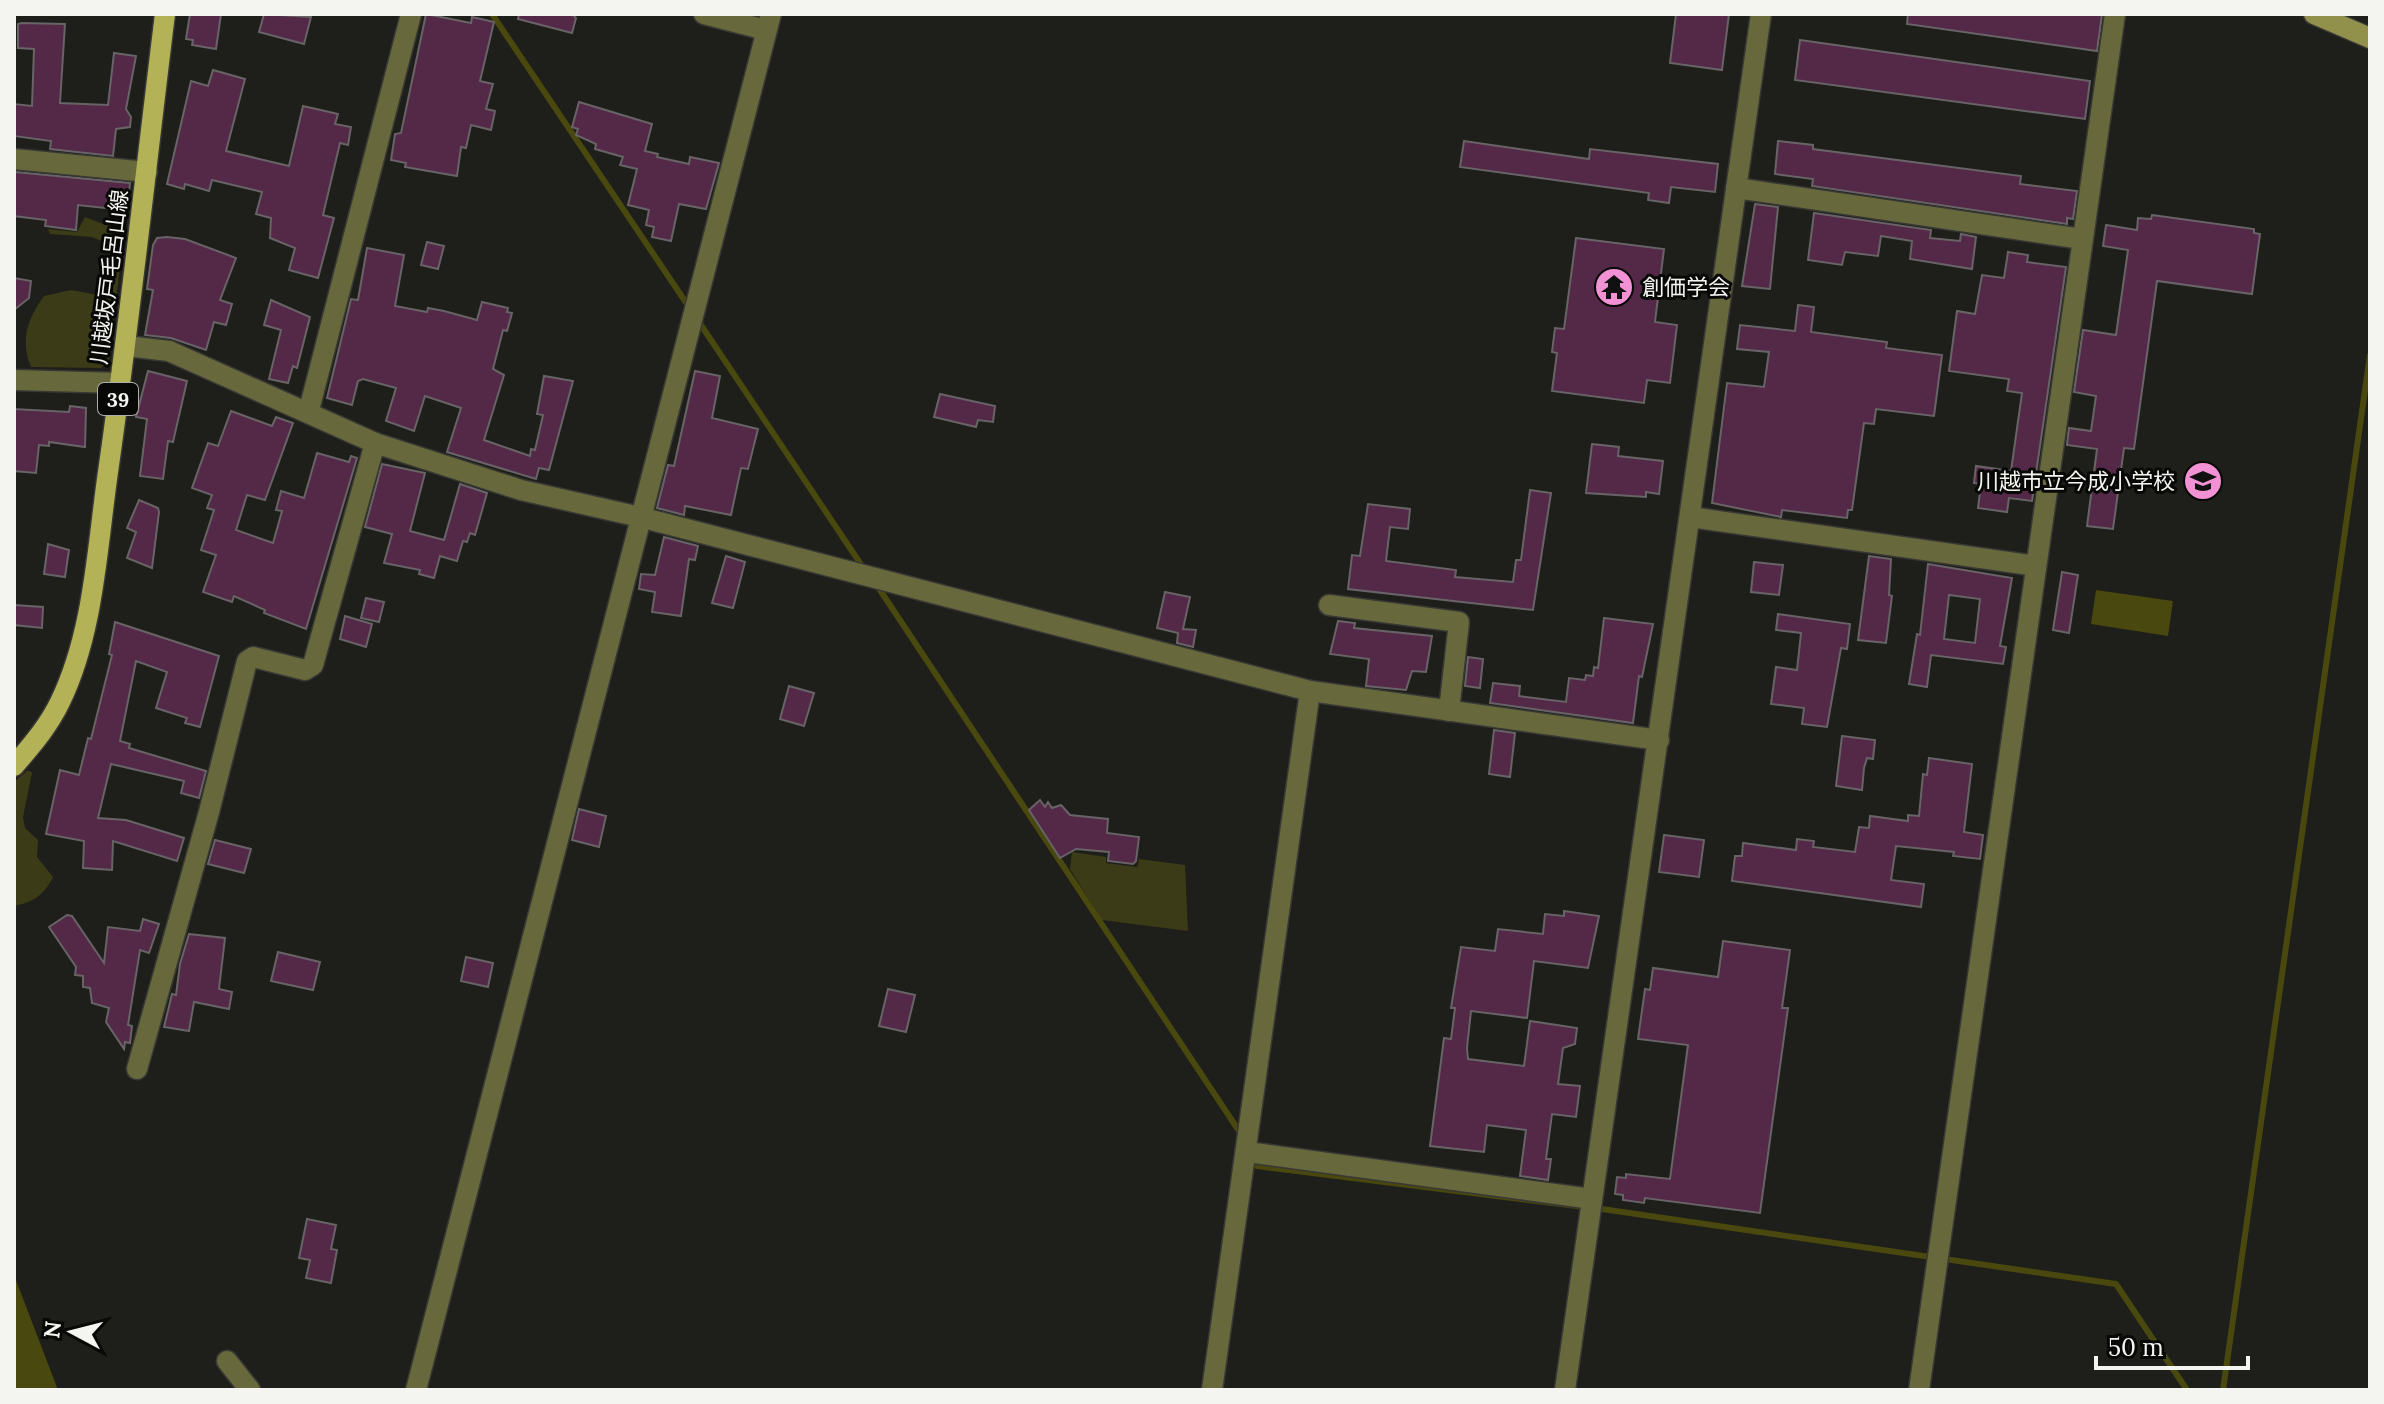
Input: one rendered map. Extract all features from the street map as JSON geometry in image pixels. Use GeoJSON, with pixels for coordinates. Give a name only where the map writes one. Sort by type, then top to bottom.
{"type":"FeatureCollection","features":[{"type":"Feature","properties":{"kind":"main road","name":"川越坂戸毛呂山線"},"geometry":{"type":"LineString","coordinates":[[14,766],[47,726],[61,701],[81,643],[126,346],[165,14]]}},
{"type":"Feature","properties":{"kind":"main road"},"geometry":{"type":"LineString","coordinates":[[2314,14],[2370,38]]}},
{"type":"Feature","properties":{"kind":"street"},"geometry":{"type":"LineString","coordinates":[[309,410],[411,14]]}},
{"type":"Feature","properties":{"kind":"street"},"geometry":{"type":"LineString","coordinates":[[416,1390],[768,22],[704,14]]}},
{"type":"Feature","properties":{"kind":"street"},"geometry":{"type":"LineString","coordinates":[[1565,1390],[1761,14]]}},
{"type":"Feature","properties":{"kind":"street"},"geometry":{"type":"LineString","coordinates":[[1919,1390],[2115,14]]}},
{"type":"Feature","properties":{"kind":"street"},"geometry":{"type":"LineString","coordinates":[[14,159],[147,172]]}},
{"type":"Feature","properties":{"kind":"street"},"geometry":{"type":"LineString","coordinates":[[1736,188],[2082,239]]}},
{"type":"Feature","properties":{"kind":"street"},"geometry":{"type":"LineString","coordinates":[[126,346],[169,351],[309,410],[375,443],[521,490],[640,517],[1310,691],[1659,740]]}},
{"type":"Feature","properties":{"kind":"street"},"geometry":{"type":"LineString","coordinates":[[14,380],[120,383]]}},
{"type":"Feature","properties":{"kind":"street"},"geometry":{"type":"LineString","coordinates":[[137,1069],[209,812],[247,661],[253,657],[305,670],[313,665],[375,443]]}},
{"type":"Feature","properties":{"kind":"street"},"geometry":{"type":"LineString","coordinates":[[1690,517],[2036,566]]}},
{"type":"Feature","properties":{"kind":"street"},"geometry":{"type":"LineString","coordinates":[[1329,605],[1459,622],[1449,711]]}},
{"type":"Feature","properties":{"kind":"street"},"geometry":{"type":"LineString","coordinates":[[1212,1390],[1310,691]]}},
{"type":"Feature","properties":{"kind":"street"},"geometry":{"type":"LineString","coordinates":[[1247,1152],[1591,1208]]}},
{"type":"Feature","properties":{"kind":"street"},"geometry":{"type":"LineString","coordinates":[[227,1361],[250,1390]]}},
{"type":"Feature","properties":{"kind":"shaded area"},"geometry":{"type":"Polygon","coordinates":[[[85,217],[103,224],[121,219],[125,224],[109,360],[101,368],[31,367],[26,348],[27,330],[44,296],[71,290],[98,295],[109,277],[110,257],[106,243],[92,237],[50,234],[48,229],[77,232],[85,217]]]}},
{"type":"Feature","properties":{"kind":"shaded area"},"geometry":{"type":"Polygon","coordinates":[[[2096,590],[2173,601],[2168,636],[2091,624],[2096,590]]]}},
{"type":"Feature","properties":{"kind":"shaded area"},"geometry":{"type":"Polygon","coordinates":[[[28,770],[32,773],[23,817],[25,828],[38,840],[37,857],[53,877],[38,897],[14,906],[14,782],[28,770]]]}},
{"type":"Feature","properties":{"kind":"shaded area"},"geometry":{"type":"Polygon","coordinates":[[[1072,852],[1106,857],[1106,863],[1137,867],[1139,859],[1185,865],[1188,931],[1102,920],[1070,869],[1072,852]]]}},
{"type":"Feature","properties":{"kind":"shaded area"},"geometry":{"type":"Polygon","coordinates":[[[14,1275],[58,1390],[14,1390],[14,1275]]]}},
{"type":"Feature","properties":{"kind":"building"},"geometry":{"type":"Polygon","coordinates":[[[190,14],[221,14],[216,49],[192,45],[193,40],[186,39],[190,14]]]}},
{"type":"Feature","properties":{"kind":"building"},"geometry":{"type":"Polygon","coordinates":[[[264,14],[311,17],[304,44],[259,32],[264,14]]]}},
{"type":"Feature","properties":{"kind":"building"},"geometry":{"type":"Polygon","coordinates":[[[426,14],[471,23],[472,17],[494,22],[480,81],[493,84],[486,109],[495,111],[491,130],[471,125],[466,148],[461,147],[457,176],[405,167],[406,163],[391,160],[395,134],[401,133],[426,14]]]}},
{"type":"Feature","properties":{"kind":"building"},"geometry":{"type":"Polygon","coordinates":[[[519,14],[572,14],[576,18],[572,33],[518,19],[519,14]]]}},
{"type":"Feature","properties":{"kind":"building"},"geometry":{"type":"Polygon","coordinates":[[[1676,14],[1729,14],[1722,70],[1670,63],[1676,14]]]}},
{"type":"Feature","properties":{"kind":"building"},"geometry":{"type":"Polygon","coordinates":[[[1908,14],[2102,14],[2097,51],[1907,24],[1908,14]]]}},
{"type":"Feature","properties":{"kind":"building"},"geometry":{"type":"Polygon","coordinates":[[[18,24],[65,24],[60,103],[108,105],[114,53],[136,56],[126,109],[131,117],[130,127],[116,129],[113,156],[50,149],[51,141],[14,136],[14,104],[32,106],[34,49],[18,48],[18,24]]]}},
{"type":"Feature","properties":{"kind":"building"},"geometry":{"type":"Polygon","coordinates":[[[1800,40],[2090,81],[2085,119],[1795,80],[1800,40]]]}},
{"type":"Feature","properties":{"kind":"building"},"geometry":{"type":"Polygon","coordinates":[[[213,70],[245,79],[226,151],[289,166],[303,106],[338,114],[335,124],[351,127],[348,145],[340,143],[323,215],[334,218],[318,278],[289,270],[295,248],[270,238],[271,218],[256,214],[262,192],[212,180],[209,191],[185,184],[184,189],[167,184],[191,81],[208,86],[213,70]]]}},
{"type":"Feature","properties":{"kind":"building"},"geometry":{"type":"Polygon","coordinates":[[[579,102],[652,124],[645,151],[658,154],[657,157],[689,164],[690,157],[719,163],[706,209],[679,204],[671,241],[652,237],[654,227],[646,225],[649,210],[628,205],[637,169],[620,165],[623,157],[595,149],[596,144],[576,135],[578,129],[572,127],[579,102]]]}},
{"type":"Feature","properties":{"kind":"building"},"geometry":{"type":"Polygon","coordinates":[[[1464,141],[1589,159],[1590,149],[1718,164],[1715,192],[1671,187],[1669,203],[1648,200],[1649,193],[1460,167],[1464,141]]]}},
{"type":"Feature","properties":{"kind":"building"},"geometry":{"type":"Polygon","coordinates":[[[1778,141],[1813,145],[1813,149],[2021,176],[2020,184],[2077,191],[2073,219],[2067,218],[2067,224],[1812,186],[1813,179],[1775,174],[1778,141]]]}},
{"type":"Feature","properties":{"kind":"building"},"geometry":{"type":"Polygon","coordinates":[[[15,172],[130,183],[128,203],[124,202],[123,210],[78,205],[76,230],[45,226],[46,220],[14,216],[15,172]]]}},
{"type":"Feature","properties":{"kind":"building"},"geometry":{"type":"Polygon","coordinates":[[[1755,204],[1778,207],[1770,289],[1742,286],[1755,204]]]}},
{"type":"Feature","properties":{"kind":"building"},"geometry":{"type":"Polygon","coordinates":[[[1814,213],[1931,230],[1930,238],[1960,241],[1961,234],[1976,237],[1972,269],[1910,259],[1912,241],[1881,236],[1878,256],[1845,252],[1842,265],[1808,260],[1814,213]]]}},
{"type":"Feature","properties":{"kind":"building"},"geometry":{"type":"Polygon","coordinates":[[[2152,215],[2254,229],[2254,233],[2260,234],[2252,294],[2157,281],[2134,449],[2124,448],[2113,529],[2087,526],[2097,449],[2067,445],[2069,428],[2091,431],[2096,396],[2074,392],[2083,330],[2116,335],[2128,250],[2103,246],[2106,225],[2137,230],[2138,218],[2151,219],[2152,215]]]}},
{"type":"Feature","properties":{"kind":"building"},"geometry":{"type":"Polygon","coordinates":[[[157,238],[185,239],[236,258],[220,300],[232,304],[226,325],[214,322],[206,350],[171,338],[145,335],[153,290],[147,289],[153,245],[157,238]]]}},
{"type":"Feature","properties":{"kind":"building","name":"創価学会"},"geometry":{"type":"Polygon","coordinates":[[[1576,238],[1664,249],[1655,322],[1677,325],[1670,383],[1647,380],[1644,403],[1552,391],[1557,353],[1552,352],[1555,328],[1564,329],[1576,238]]]}},
{"type":"Feature","properties":{"kind":"building"},"geometry":{"type":"Polygon","coordinates":[[[427,242],[444,246],[438,269],[421,265],[427,242]]]}},
{"type":"Feature","properties":{"kind":"building"},"geometry":{"type":"Polygon","coordinates":[[[367,248],[404,255],[395,306],[427,312],[428,308],[477,320],[482,302],[508,308],[507,312],[512,313],[507,331],[503,330],[493,369],[504,375],[484,440],[530,456],[531,449],[535,450],[543,415],[537,414],[544,376],[573,381],[549,470],[539,468],[536,479],[447,452],[461,408],[425,396],[414,431],[386,421],[396,388],[363,379],[358,381],[352,405],[327,398],[351,299],[358,300],[367,248]]]}},
{"type":"Feature","properties":{"kind":"building"},"geometry":{"type":"Polygon","coordinates":[[[2008,252],[2028,255],[2027,262],[2066,267],[2032,501],[2009,498],[2007,512],[1978,508],[1981,484],[1974,483],[1976,466],[2011,471],[2022,393],[2007,391],[2009,379],[1949,371],[1957,311],[1975,314],[1982,275],[2004,278],[2008,252]]]}},
{"type":"Feature","properties":{"kind":"building"},"geometry":{"type":"Polygon","coordinates":[[[14,278],[31,281],[29,298],[14,310],[14,278]]]}},
{"type":"Feature","properties":{"kind":"building"},"geometry":{"type":"Polygon","coordinates":[[[271,300],[310,317],[297,368],[293,366],[288,383],[269,379],[281,330],[264,325],[271,300]]]}},
{"type":"Feature","properties":{"kind":"building"},"geometry":{"type":"Polygon","coordinates":[[[1798,305],[1814,307],[1811,332],[1887,342],[1886,348],[1942,355],[1934,416],[1876,409],[1874,424],[1864,423],[1852,510],[1848,510],[1847,518],[1782,510],[1781,517],[1712,503],[1727,383],[1764,387],[1769,352],[1737,349],[1740,325],[1795,331],[1798,305]]]}},
{"type":"Feature","properties":{"kind":"building"},"geometry":{"type":"Polygon","coordinates":[[[148,371],[187,381],[173,442],[168,441],[163,479],[140,476],[147,419],[136,417],[148,371]]]}},
{"type":"Feature","properties":{"kind":"building"},"geometry":{"type":"Polygon","coordinates":[[[695,371],[720,376],[712,418],[758,429],[748,469],[741,468],[731,515],[685,506],[684,515],[657,508],[668,465],[674,466],[695,371]]]}},
{"type":"Feature","properties":{"kind":"building"},"geometry":{"type":"Polygon","coordinates":[[[940,394],[995,406],[993,422],[978,420],[976,427],[934,417],[940,394]]]}},
{"type":"Feature","properties":{"kind":"building"},"geometry":{"type":"Polygon","coordinates":[[[70,406],[86,408],[85,447],[49,442],[49,446],[39,445],[36,473],[14,471],[14,409],[69,412],[70,406]]]}},
{"type":"Feature","properties":{"kind":"building"},"geometry":{"type":"Polygon","coordinates":[[[231,411],[272,426],[276,417],[293,423],[265,500],[247,495],[236,530],[273,543],[282,511],[276,510],[281,491],[304,498],[317,453],[349,462],[351,456],[357,458],[306,629],[264,613],[265,610],[234,596],[232,602],[203,592],[216,555],[201,550],[214,510],[207,508],[212,495],[192,488],[208,443],[218,446],[231,411]]]}},
{"type":"Feature","properties":{"kind":"building"},"geometry":{"type":"Polygon","coordinates":[[[1592,444],[1619,447],[1618,456],[1663,461],[1659,494],[1646,492],[1646,497],[1586,493],[1592,444]]]}},
{"type":"Feature","properties":{"kind":"building"},"geometry":{"type":"Polygon","coordinates":[[[382,464],[425,473],[410,531],[444,540],[460,484],[487,493],[475,535],[470,533],[467,542],[463,541],[457,561],[440,556],[434,578],[419,574],[420,570],[384,563],[392,534],[365,527],[382,464]]]}},
{"type":"Feature","properties":{"kind":"building"},"geometry":{"type":"Polygon","coordinates":[[[1530,490],[1551,493],[1533,610],[1348,589],[1352,555],[1360,556],[1368,504],[1410,509],[1408,529],[1390,527],[1386,561],[1456,570],[1455,577],[1513,582],[1516,560],[1521,560],[1530,490]]]}},
{"type":"Feature","properties":{"kind":"building"},"geometry":{"type":"Polygon","coordinates":[[[139,500],[158,508],[159,512],[152,568],[127,558],[136,532],[127,528],[139,500]]]}},
{"type":"Feature","properties":{"kind":"building"},"geometry":{"type":"Polygon","coordinates":[[[664,537],[698,546],[695,560],[689,559],[681,616],[652,612],[655,592],[639,589],[641,574],[655,575],[664,537]]]}},
{"type":"Feature","properties":{"kind":"building"},"geometry":{"type":"Polygon","coordinates":[[[48,544],[69,550],[65,577],[44,574],[48,544]]]}},
{"type":"Feature","properties":{"kind":"building"},"geometry":{"type":"Polygon","coordinates":[[[726,556],[745,562],[733,608],[712,603],[726,556]]]}},
{"type":"Feature","properties":{"kind":"building"},"geometry":{"type":"Polygon","coordinates":[[[1869,556],[1891,559],[1889,595],[1892,596],[1886,643],[1858,640],[1869,556]]]}},
{"type":"Feature","properties":{"kind":"building"},"geometry":{"type":"Polygon","coordinates":[[[1754,562],[1783,565],[1779,595],[1751,592],[1754,562]]]}},
{"type":"Feature","properties":{"kind":"building"},"geometry":{"type":"Polygon","coordinates":[[[1928,564],[2012,578],[2000,646],[2006,647],[2003,664],[1931,655],[1927,687],[1909,684],[1917,634],[1920,635],[1928,564]],[[1949,595],[1944,639],[1975,643],[1980,599],[1949,595]]]}},
{"type":"Feature","properties":{"kind":"building"},"geometry":{"type":"Polygon","coordinates":[[[2062,572],[2078,575],[2069,633],[2053,630],[2062,572]]]}},
{"type":"Feature","properties":{"kind":"building"},"geometry":{"type":"Polygon","coordinates":[[[1165,592],[1190,597],[1183,629],[1196,630],[1193,647],[1177,643],[1178,633],[1157,628],[1165,592]]]}},
{"type":"Feature","properties":{"kind":"building"},"geometry":{"type":"Polygon","coordinates":[[[366,598],[384,602],[379,622],[361,618],[366,598]]]}},
{"type":"Feature","properties":{"kind":"building"},"geometry":{"type":"Polygon","coordinates":[[[14,605],[43,607],[42,628],[14,625],[14,605]]]}},
{"type":"Feature","properties":{"kind":"building"},"geometry":{"type":"Polygon","coordinates":[[[1778,614],[1850,624],[1847,649],[1841,648],[1827,727],[1802,724],[1804,708],[1771,704],[1776,667],[1797,670],[1801,633],[1776,630],[1778,614]]]}},
{"type":"Feature","properties":{"kind":"building"},"geometry":{"type":"Polygon","coordinates":[[[345,616],[372,624],[366,647],[340,639],[345,616]]]}},
{"type":"Feature","properties":{"kind":"building"},"geometry":{"type":"Polygon","coordinates":[[[1604,618],[1653,624],[1642,677],[1639,676],[1633,723],[1490,703],[1493,683],[1520,686],[1519,696],[1566,702],[1569,678],[1585,680],[1586,675],[1593,676],[1594,667],[1598,668],[1604,618]]]}},
{"type":"Feature","properties":{"kind":"building"},"geometry":{"type":"Polygon","coordinates":[[[1338,621],[1355,623],[1354,628],[1432,636],[1426,672],[1412,671],[1406,690],[1366,686],[1369,659],[1330,654],[1338,621]]]}},
{"type":"Feature","properties":{"kind":"building"},"geometry":{"type":"Polygon","coordinates":[[[115,622],[219,656],[200,727],[185,723],[187,718],[156,708],[167,672],[136,661],[120,741],[130,744],[129,748],[206,771],[199,798],[181,793],[184,781],[111,764],[98,818],[126,820],[184,838],[177,861],[113,841],[112,870],[83,868],[84,841],[46,834],[60,770],[79,775],[88,738],[91,739],[112,655],[109,654],[115,622]]]}},
{"type":"Feature","properties":{"kind":"building"},"geometry":{"type":"Polygon","coordinates":[[[1468,657],[1483,659],[1480,688],[1465,686],[1468,657]]]}},
{"type":"Feature","properties":{"kind":"building"},"geometry":{"type":"Polygon","coordinates":[[[789,686],[814,693],[804,726],[780,719],[789,686]]]}},
{"type":"Feature","properties":{"kind":"building"},"geometry":{"type":"Polygon","coordinates":[[[1494,730],[1515,733],[1510,777],[1489,774],[1494,730]]]}},
{"type":"Feature","properties":{"kind":"building"},"geometry":{"type":"Polygon","coordinates":[[[1842,736],[1875,740],[1873,759],[1867,758],[1864,768],[1862,790],[1836,786],[1842,736]]]}},
{"type":"Feature","properties":{"kind":"building"},"geometry":{"type":"Polygon","coordinates":[[[1929,758],[1972,764],[1964,832],[1983,835],[1980,859],[1953,856],[1954,852],[1896,846],[1891,880],[1924,884],[1921,907],[1732,881],[1735,856],[1742,856],[1743,843],[1796,850],[1797,839],[1814,841],[1813,847],[1855,852],[1859,827],[1869,828],[1870,816],[1908,821],[1908,815],[1919,816],[1923,774],[1927,775],[1929,758]]]}},
{"type":"Feature","properties":{"kind":"building"},"geometry":{"type":"Polygon","coordinates":[[[1040,800],[1045,807],[1048,802],[1052,808],[1061,805],[1070,815],[1108,819],[1107,833],[1139,837],[1136,861],[1133,864],[1108,861],[1109,852],[1076,849],[1060,858],[1029,810],[1040,800]]]}},
{"type":"Feature","properties":{"kind":"building"},"geometry":{"type":"Polygon","coordinates":[[[579,809],[606,816],[599,847],[572,840],[579,809]]]}},
{"type":"Feature","properties":{"kind":"building"},"geometry":{"type":"Polygon","coordinates":[[[1664,835],[1704,840],[1699,877],[1659,872],[1664,835]]]}},
{"type":"Feature","properties":{"kind":"building"},"geometry":{"type":"Polygon","coordinates":[[[215,840],[251,849],[244,873],[208,864],[215,840]]]}},
{"type":"Feature","properties":{"kind":"building"},"geometry":{"type":"Polygon","coordinates":[[[1564,911],[1599,916],[1588,968],[1534,961],[1527,1018],[1471,1011],[1467,1048],[1468,1059],[1524,1066],[1530,1021],[1577,1028],[1575,1044],[1563,1048],[1558,1084],[1580,1086],[1576,1117],[1552,1114],[1546,1159],[1551,1159],[1548,1180],[1520,1176],[1526,1130],[1487,1125],[1484,1152],[1430,1146],[1444,1038],[1451,1039],[1455,1008],[1451,1008],[1461,947],[1495,951],[1498,929],[1543,934],[1545,914],[1564,916],[1564,911]]]}},
{"type":"Feature","properties":{"kind":"building"},"geometry":{"type":"Polygon","coordinates":[[[67,915],[72,916],[104,963],[108,927],[140,931],[143,919],[159,924],[149,953],[140,950],[128,1025],[132,1026],[130,1043],[125,1042],[124,1049],[106,1022],[109,1008],[92,1003],[90,988],[83,987],[83,976],[75,975],[76,967],[49,927],[67,915]]]}},
{"type":"Feature","properties":{"kind":"building"},"geometry":{"type":"Polygon","coordinates":[[[189,934],[225,938],[219,989],[232,992],[229,1009],[194,1002],[189,1031],[164,1027],[172,994],[176,995],[180,964],[189,934]]]}},
{"type":"Feature","properties":{"kind":"building"},"geometry":{"type":"Polygon","coordinates":[[[1723,941],[1790,950],[1782,1008],[1788,1008],[1760,1213],[1645,1198],[1644,1203],[1623,1200],[1623,1195],[1615,1194],[1617,1177],[1626,1178],[1626,1174],[1670,1179],[1688,1045],[1638,1039],[1645,989],[1650,990],[1653,968],[1718,977],[1723,941]]]}},
{"type":"Feature","properties":{"kind":"building"},"geometry":{"type":"Polygon","coordinates":[[[278,952],[320,962],[313,990],[271,981],[278,952]]]}},
{"type":"Feature","properties":{"kind":"building"},"geometry":{"type":"Polygon","coordinates":[[[466,957],[493,963],[488,987],[461,981],[466,957]]]}},
{"type":"Feature","properties":{"kind":"building"},"geometry":{"type":"Polygon","coordinates":[[[888,989],[915,995],[906,1032],[879,1026],[888,989]]]}},
{"type":"Feature","properties":{"kind":"building"},"geometry":{"type":"Polygon","coordinates":[[[307,1219],[336,1225],[331,1249],[337,1250],[331,1283],[306,1278],[310,1260],[299,1258],[307,1219]]]}},
{"type":"Feature","properties":{"kind":"waterway"},"geometry":{"type":"LineString","coordinates":[[492,14],[691,310]]}},
{"type":"Feature","properties":{"kind":"waterway"},"geometry":{"type":"LineString","coordinates":[[697,319],[864,569]]}},
{"type":"Feature","properties":{"kind":"waterway"},"geometry":{"type":"LineString","coordinates":[[2223,1390],[2370,355]]}},
{"type":"Feature","properties":{"kind":"waterway"},"geometry":{"type":"LineString","coordinates":[[876,584],[1241,1134]]}},
{"type":"Feature","properties":{"kind":"waterway"},"geometry":{"type":"LineString","coordinates":[[1253,1159],[1257,1166],[1609,1210],[2116,1284],[2187,1390]]}},
{"type":"Feature","properties":{"kind":"place","name":"創価学会"},"geometry":{"type":"Point","coordinates":[1614,287]}},
{"type":"Feature","properties":{"kind":"place","name":"川越市立今成小学校"},"geometry":{"type":"Point","coordinates":[2203,481]}}]}
